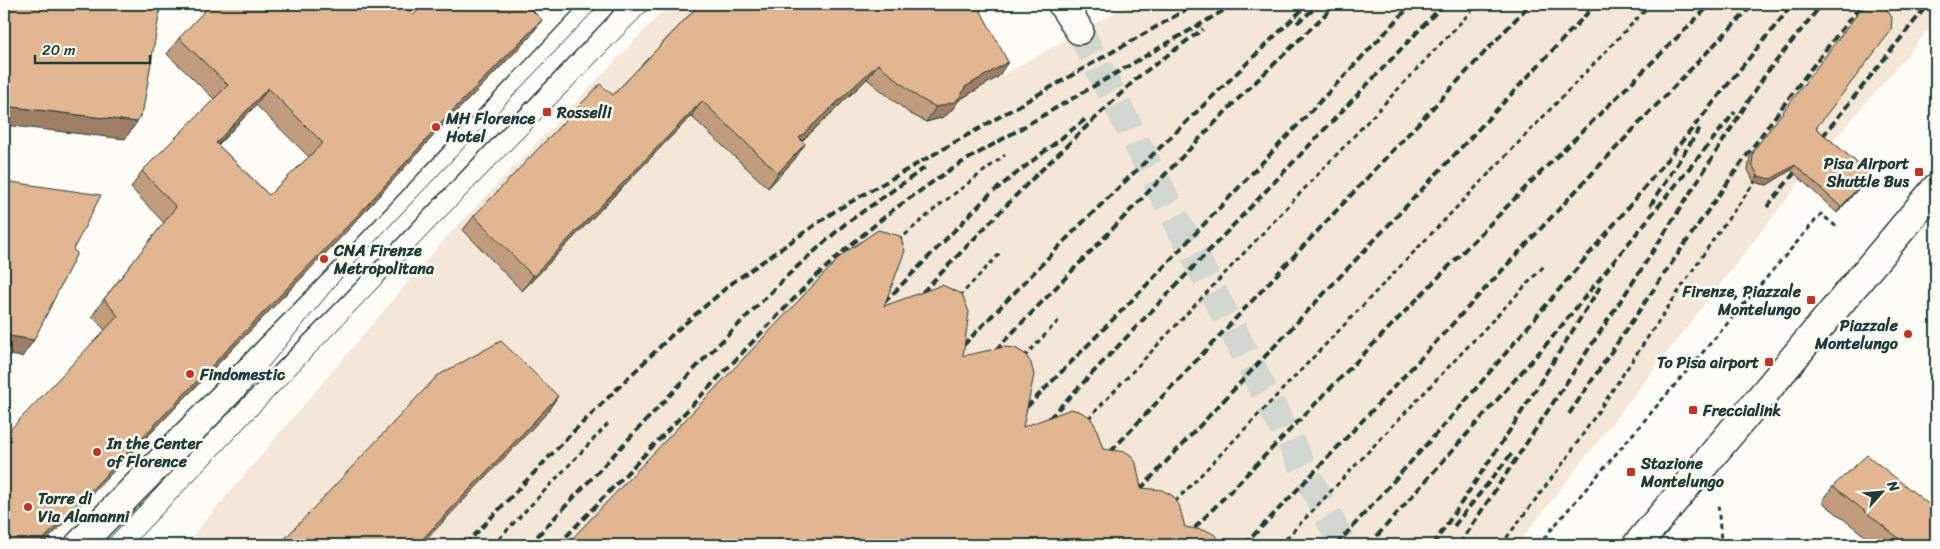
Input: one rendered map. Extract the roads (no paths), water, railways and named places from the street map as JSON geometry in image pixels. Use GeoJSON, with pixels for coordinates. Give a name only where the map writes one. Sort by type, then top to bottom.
{"type":"FeatureCollection","features":[{"type":"Feature","properties":{"kind":"street"},"geometry":{"type":"LineString","coordinates":[[79,545],[347,271],[600,4]]}},
{"type":"Feature","properties":{"kind":"street"},"geometry":{"type":"LineString","coordinates":[[1637,545],[1936,188]]}},
{"type":"Feature","properties":{"kind":"tunnel"},"geometry":{"type":"LineString","coordinates":[[1079,30],[1343,545]]}},
{"type":"Feature","properties":{"kind":"tram line"},"geometry":{"type":"LineString","coordinates":[[103,545],[244,396],[347,271],[600,4]]}},
{"type":"Feature","properties":{"kind":"tram line"},"geometry":{"type":"LineString","coordinates":[[132,545],[438,224],[653,4]]}},
{"type":"Feature","properties":{"kind":"railway"},"geometry":{"type":"LineString","coordinates":[[465,545],[571,434],[674,333],[732,283],[835,211],[1196,4]]}},
{"type":"Feature","properties":{"kind":"railway"},"geometry":{"type":"LineString","coordinates":[[558,545],[811,281],[893,210],[951,169],[1235,4]]}},
{"type":"Feature","properties":{"kind":"railway"},"geometry":{"type":"LineString","coordinates":[[955,354],[1076,229],[1308,4]]}},
{"type":"Feature","properties":{"kind":"railway"},"geometry":{"type":"LineString","coordinates":[[1297,23],[1320,4]]}},
{"type":"Feature","properties":{"kind":"railway"},"geometry":{"type":"LineString","coordinates":[[987,359],[1236,101],[1336,4]]}},
{"type":"Feature","properties":{"kind":"railway"},"geometry":{"type":"LineString","coordinates":[[1018,416],[1141,291],[1412,4]]}},
{"type":"Feature","properties":{"kind":"railway"},"geometry":{"type":"LineString","coordinates":[[1041,427],[1444,4]]}},
{"type":"Feature","properties":{"kind":"railway"},"geometry":{"type":"LineString","coordinates":[[1103,460],[1530,4]]}},
{"type":"Feature","properties":{"kind":"railway"},"geometry":{"type":"LineString","coordinates":[[1132,498],[1596,4]]}},
{"type":"Feature","properties":{"kind":"railway"},"geometry":{"type":"LineString","coordinates":[[1178,545],[1528,185],[1711,4]]}},
{"type":"Feature","properties":{"kind":"railway"},"geometry":{"type":"LineString","coordinates":[[1244,545],[1625,138],[1754,4]]}},
{"type":"Feature","properties":{"kind":"railway"},"geometry":{"type":"LineString","coordinates":[[1336,545],[1462,405],[1632,203],[1793,4]]}},
{"type":"Feature","properties":{"kind":"railway"},"geometry":{"type":"LineString","coordinates":[[1459,545],[1639,273],[1765,75],[1822,4]]}},
{"type":"Feature","properties":{"kind":"railway"},"geometry":{"type":"LineString","coordinates":[[1569,414],[1748,154],[1862,4]]}},
{"type":"Feature","properties":{"kind":"railway"},"geometry":{"type":"LineString","coordinates":[[1815,146],[1928,4]]}},
{"type":"Feature","properties":{"kind":"railway"},"geometry":{"type":"LineString","coordinates":[[914,301],[1028,183],[1138,77],[1203,29]]}},
{"type":"Feature","properties":{"kind":"railway"},"geometry":{"type":"LineString","coordinates":[[1369,545],[1550,340],[1735,112]]}},
{"type":"Feature","properties":{"kind":"railway"},"geometry":{"type":"LineString","coordinates":[[876,311],[989,195],[1087,118]]}},
{"type":"Feature","properties":{"kind":"railway"},"geometry":{"type":"LineString","coordinates":[[1650,206],[1700,128]]}},
{"type":"Feature","properties":{"kind":"railway"},"geometry":{"type":"LineString","coordinates":[[1767,207],[1803,162]]}},
{"type":"Feature","properties":{"kind":"railway"},"geometry":{"type":"LineString","coordinates":[[529,545],[701,362],[789,274],[845,224],[926,167]]}},
{"type":"Feature","properties":{"kind":"railway"},"geometry":{"type":"LineString","coordinates":[[1433,545],[1514,424],[1600,287]]}},
{"type":"Feature","properties":{"kind":"railway"},"geometry":{"type":"LineString","coordinates":[[1454,526],[1513,452]]}},
{"type":"Feature","properties":{"kind":"place","name":"Rosselli"},"geometry":{"type":"Point","coordinates":[547,112]}},
{"type":"Feature","properties":{"kind":"place","name":"MH Florence Hotel"},"geometry":{"type":"Point","coordinates":[436,127]}},
{"type":"Feature","properties":{"kind":"place","name":"Pisa Airport Shuttle Bus"},"geometry":{"type":"Point","coordinates":[1919,172]}},
{"type":"Feature","properties":{"kind":"place","name":"CNA Firenze Metropolitana"},"geometry":{"type":"Point","coordinates":[324,259]}},
{"type":"Feature","properties":{"kind":"place","name":"Firenze, Piazzale Montelungo"},"geometry":{"type":"Point","coordinates":[1811,300]}},
{"type":"Feature","properties":{"kind":"place","name":"Piazzale Montelungo"},"geometry":{"type":"Point","coordinates":[1908,334]}},
{"type":"Feature","properties":{"kind":"place","name":"To Pisa airport"},"geometry":{"type":"Point","coordinates":[1769,362]}},
{"type":"Feature","properties":{"kind":"place","name":"Findomestic"},"geometry":{"type":"Point","coordinates":[190,374]}},
{"type":"Feature","properties":{"kind":"place","name":"Freccialink"},"geometry":{"type":"Point","coordinates":[1693,410]}},
{"type":"Feature","properties":{"kind":"place","name":"In the Center of Florence"},"geometry":{"type":"Point","coordinates":[97,452]}},
{"type":"Feature","properties":{"kind":"place","name":"Stazione Montelungo"},"geometry":{"type":"Point","coordinates":[1631,472]}},
{"type":"Feature","properties":{"kind":"place","name":"Torre di Via Alamanni"},"geometry":{"type":"Point","coordinates":[28,507]}}]}
